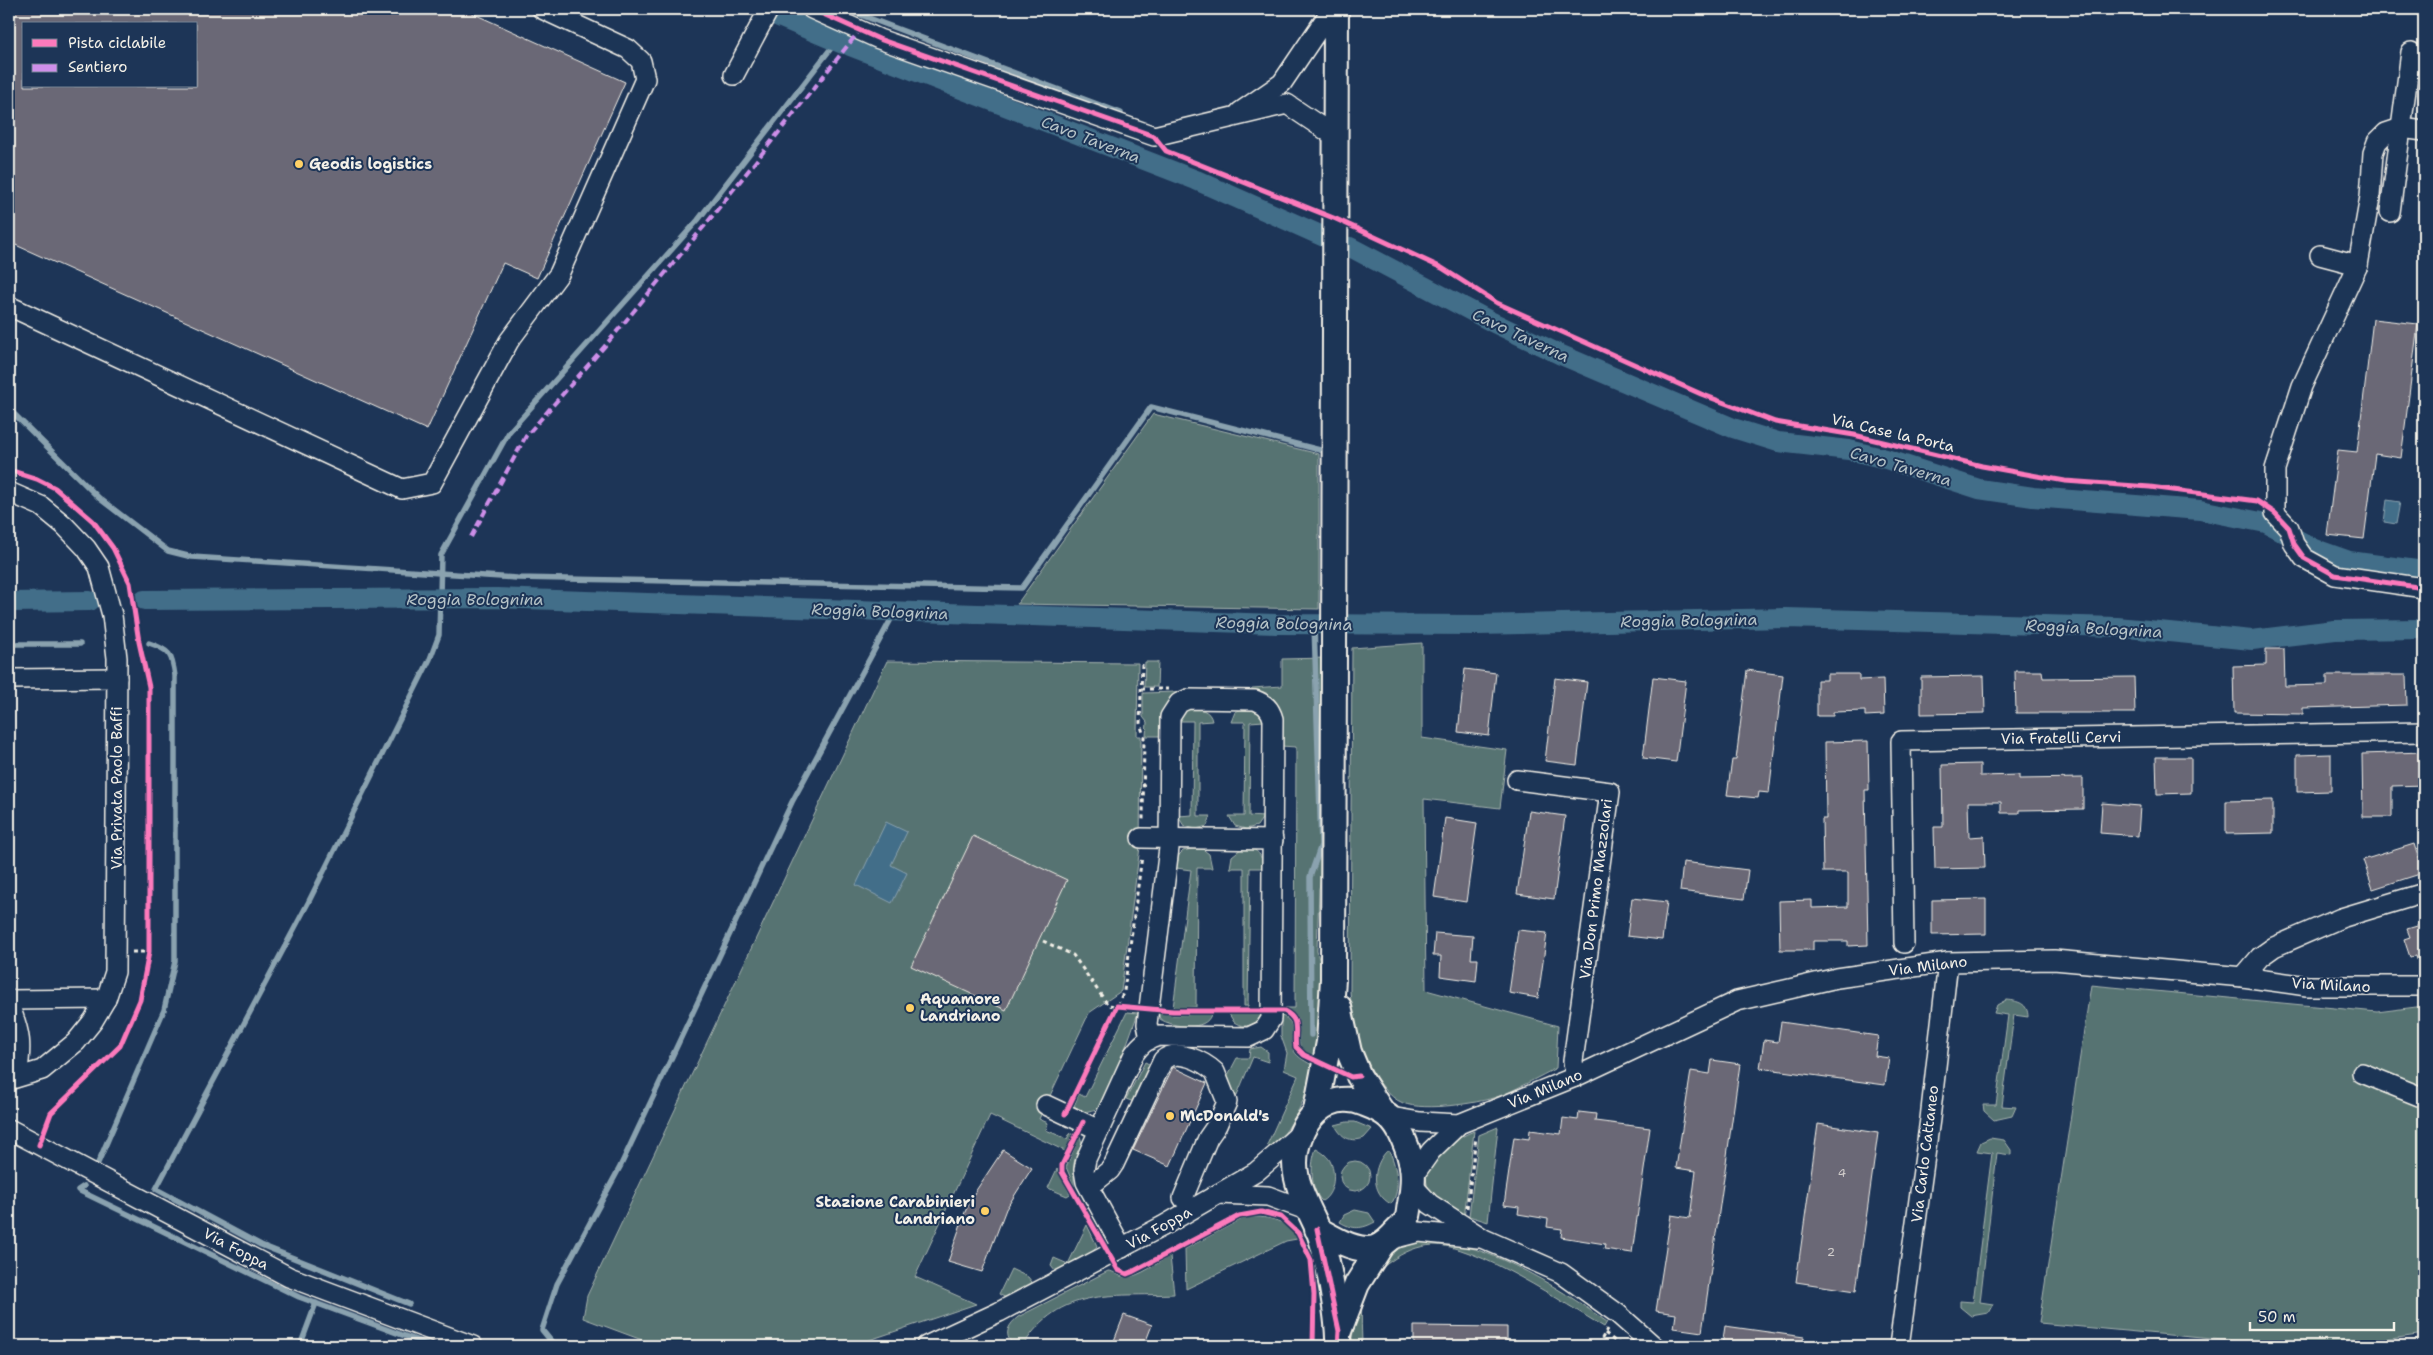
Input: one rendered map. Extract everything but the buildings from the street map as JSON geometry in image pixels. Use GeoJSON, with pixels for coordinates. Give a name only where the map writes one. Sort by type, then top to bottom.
{"type":"FeatureCollection","features":[{"type":"Feature","properties":{"kind":"main road"},"geometry":{"type":"LineString","coordinates":[[1336,9],[1333,979],[1329,1042],[1316,1110],[1301,1133],[1295,1163],[1313,1220],[1338,1339]]}},
{"type":"Feature","properties":{"kind":"main road"},"geometry":{"type":"LineString","coordinates":[[1333,979],[1349,1052],[1359,1076],[1403,1137],[1414,1181],[1407,1219],[1385,1243],[1357,1284],[1338,1339]]}},
{"type":"Feature","properties":{"kind":"main road"},"geometry":{"type":"LineString","coordinates":[[1316,1110],[1339,1100],[1360,1102],[1386,1114]]}},
{"type":"Feature","properties":{"kind":"main road"},"geometry":{"type":"LineString","coordinates":[[1313,1220],[1332,1238],[1367,1249],[1385,1243]]}},
{"type":"Feature","properties":{"kind":"street"},"geometry":{"type":"LineString","coordinates":[[9,306],[402,489],[432,483],[509,341],[559,274],[645,79],[641,61],[628,48],[542,9]]}},
{"type":"Feature","properties":{"kind":"street"},"geometry":{"type":"LineString","coordinates":[[734,75],[768,9]]}},
{"type":"Feature","properties":{"kind":"street"},"geometry":{"type":"LineString","coordinates":[[812,9],[879,39],[1154,136],[1287,104],[1336,137]]}},
{"type":"Feature","properties":{"kind":"street"},"geometry":{"type":"LineString","coordinates":[[1228,119],[1282,83],[1332,9]]}},
{"type":"Feature","properties":{"kind":"street"},"geometry":{"type":"LineString","coordinates":[[2390,212],[2411,52]]}},
{"type":"Feature","properties":{"kind":"street"},"geometry":{"type":"LineString","coordinates":[[2424,131],[2401,128],[2386,133],[2378,142],[2373,153],[2370,197],[2358,265],[2302,386],[2276,469],[2275,513],[2304,558],[2335,575],[2424,588]]}},
{"type":"Feature","properties":{"kind":"street"},"geometry":{"type":"LineString","coordinates":[[2320,255],[2358,265]]}},
{"type":"Feature","properties":{"kind":"street","name":"Via Privata Paolo Baffi"},"geometry":{"type":"LineString","coordinates":[[9,492],[41,506],[64,525],[86,548],[99,567],[112,615],[117,678],[115,972],[106,999],[93,1021],[76,1042],[42,1070],[13,1078]]}},
{"type":"Feature","properties":{"kind":"street"},"geometry":{"type":"LineString","coordinates":[[9,679],[117,678]]}},
{"type":"Feature","properties":{"kind":"street"},"geometry":{"type":"LineString","coordinates":[[1122,1248],[1089,1187],[1084,1170],[1099,1130],[1134,1054],[1141,1044],[1150,1038],[1159,1036],[1249,1037],[1259,1034],[1268,1024],[1272,1010],[1273,719],[1270,710],[1263,703],[1247,700],[1188,699],[1179,703],[1170,717],[1169,838],[1147,1024],[1150,1038]]}},
{"type":"Feature","properties":{"kind":"street","name":"Via Fratelli Cervi"},"geometry":{"type":"LineString","coordinates":[[1904,943],[1901,741],[2424,732]]}},
{"type":"Feature","properties":{"kind":"street","name":"Via Don Primo Mazzolari"},"geometry":{"type":"LineString","coordinates":[[1517,780],[1610,792],[1574,1061],[1575,1077]]}},
{"type":"Feature","properties":{"kind":"street"},"geometry":{"type":"LineString","coordinates":[[1141,838],[1273,840]]}},
{"type":"Feature","properties":{"kind":"street"},"geometry":{"type":"LineString","coordinates":[[2243,977],[2260,957],[2274,947],[2341,918],[2424,893]]}},
{"type":"Feature","properties":{"kind":"street","name":"Via Milano"},"geometry":{"type":"LineString","coordinates":[[1386,1114],[1420,1122],[1459,1124],[1575,1077],[1737,1001],[1838,978],[1948,962],[2054,960],[2243,977],[2307,986],[2424,986]]}},
{"type":"Feature","properties":{"kind":"street","name":"Via Carlo Cattaneo"},"geometry":{"type":"LineString","coordinates":[[1899,1346],[1930,1119],[1948,962]]}},
{"type":"Feature","properties":{"kind":"street"},"geometry":{"type":"LineString","coordinates":[[9,1000],[106,999]]}},
{"type":"Feature","properties":{"kind":"street"},"geometry":{"type":"LineString","coordinates":[[9,1005],[19,1029],[20,1058],[13,1078]]}},
{"type":"Feature","properties":{"kind":"street"},"geometry":{"type":"LineString","coordinates":[[1089,1187],[1114,1164],[1163,1060],[1168,1056],[1180,1054],[1212,1069],[1221,1085],[1227,1102],[1218,1124],[1208,1138],[1183,1198]]}},
{"type":"Feature","properties":{"kind":"street"},"geometry":{"type":"LineString","coordinates":[[2362,1073],[2424,1098]]}},
{"type":"Feature","properties":{"kind":"street"},"geometry":{"type":"LineString","coordinates":[[1046,1105],[1099,1130]]}},
{"type":"Feature","properties":{"kind":"street","name":"Via Milano"},"geometry":{"type":"LineString","coordinates":[[1414,1181],[1431,1151],[1459,1124]]}},
{"type":"Feature","properties":{"kind":"street","name":"Via Foppa"},"geometry":{"type":"LineString","coordinates":[[9,1129],[289,1277],[473,1346]]}},
{"type":"Feature","properties":{"kind":"street","name":"Via Foppa"},"geometry":{"type":"LineString","coordinates":[[926,1346],[999,1312],[1122,1248],[1218,1194],[1256,1172],[1301,1133]]}},
{"type":"Feature","properties":{"kind":"street"},"geometry":{"type":"LineString","coordinates":[[1414,1181],[1430,1204],[1484,1239],[1561,1273],[1618,1314],[1654,1346]]}},
{"type":"Feature","properties":{"kind":"street"},"geometry":{"type":"LineString","coordinates":[[1218,1194],[1268,1196],[1313,1220]]}},
{"type":"Feature","properties":{"kind":"street"},"geometry":{"type":"LineString","coordinates":[[1385,1243],[1419,1232],[1484,1239]]}},
{"type":"Feature","properties":{"kind":"path"},"geometry":{"type":"LineString","coordinates":[[1043,941],[1073,954],[1108,1005],[1149,1009]]}},
{"type":"Feature","properties":{"kind":"path"},"geometry":{"type":"LineString","coordinates":[[1112,1015],[1116,1006]]}},
{"type":"Feature","properties":{"kind":"path"},"geometry":{"type":"LineString","coordinates":[[1465,1227],[1478,1117]]}},
{"type":"Feature","properties":{"kind":"path"},"geometry":{"type":"LineString","coordinates":[[1605,1333],[1621,1346]]}},
{"type":"Feature","properties":{"kind":"green space"},"geometry":{"type":"Polygon","coordinates":[[[1153,414],[1319,454],[1319,609],[1017,604],[1153,414]]]}},
{"type":"Feature","properties":{"kind":"green space"},"geometry":{"type":"Polygon","coordinates":[[[1422,643],[1422,738],[1507,750],[1500,808],[1424,799],[1426,990],[1558,1026],[1556,1068],[1505,1094],[1495,1097],[1469,1103],[1425,1107],[1403,1103],[1393,1097],[1376,1078],[1370,1067],[1365,1069],[1353,1030],[1350,991],[1352,648],[1422,643]]]}},
{"type":"Feature","properties":{"kind":"green space"},"geometry":{"type":"Polygon","coordinates":[[[1327,658],[1328,840],[1319,889],[1317,951],[1326,989],[1319,1059],[1306,1053],[1300,1046],[1298,1019],[1285,1008],[1295,1008],[1296,747],[1281,746],[1281,718],[1276,702],[1262,691],[1251,690],[1252,688],[1282,686],[1282,659],[1327,658]]]}},
{"type":"Feature","properties":{"kind":"green space","name":"Aquamore Landriano"},"geometry":{"type":"Polygon","coordinates":[[[887,661],[1138,663],[1137,736],[1141,736],[1140,847],[1121,991],[1089,1013],[1039,1119],[1048,1123],[1046,1130],[1067,1139],[1070,1133],[1073,1135],[1065,1151],[990,1115],[915,1277],[976,1304],[852,1346],[658,1346],[583,1318],[587,1296],[887,661]]]}},
{"type":"Feature","properties":{"kind":"green space"},"geometry":{"type":"Polygon","coordinates":[[[1145,662],[1158,662],[1157,687],[1144,687],[1145,662]]]}},
{"type":"Feature","properties":{"kind":"green space"},"geometry":{"type":"Polygon","coordinates":[[[1177,692],[1161,713],[1161,736],[1146,736],[1147,722],[1143,717],[1143,693],[1177,692]]]}},
{"type":"Feature","properties":{"kind":"green space"},"geometry":{"type":"Polygon","coordinates":[[[1189,709],[1204,710],[1209,714],[1212,721],[1198,722],[1198,816],[1211,816],[1207,826],[1196,829],[1184,826],[1178,816],[1192,815],[1193,721],[1179,721],[1183,712],[1189,709]]]}},
{"type":"Feature","properties":{"kind":"green space"},"geometry":{"type":"Polygon","coordinates":[[[1241,709],[1258,712],[1264,721],[1250,722],[1249,816],[1263,817],[1257,826],[1246,829],[1235,826],[1229,816],[1244,816],[1245,722],[1231,722],[1235,712],[1241,709]]]}},
{"type":"Feature","properties":{"kind":"green space"},"geometry":{"type":"Polygon","coordinates":[[[1200,847],[1209,854],[1212,868],[1197,868],[1196,1007],[1173,1008],[1191,870],[1176,868],[1179,855],[1183,851],[1200,847]]]}},
{"type":"Feature","properties":{"kind":"green space"},"geometry":{"type":"Polygon","coordinates":[[[1242,848],[1258,852],[1263,868],[1250,868],[1248,1006],[1244,1006],[1244,868],[1230,868],[1232,856],[1242,848]]]}},
{"type":"Feature","properties":{"kind":"green space"},"geometry":{"type":"Polygon","coordinates":[[[2091,985],[2377,1012],[2424,1006],[2424,1334],[2345,1346],[2288,1346],[2039,1323],[2091,985]]]}},
{"type":"Feature","properties":{"kind":"green space"},"geometry":{"type":"Polygon","coordinates":[[[2006,1000],[2022,1004],[2028,1012],[2028,1017],[2014,1015],[2002,1106],[2016,1107],[2012,1116],[1994,1120],[1984,1111],[1983,1105],[1996,1105],[2008,1015],[1994,1013],[1997,1005],[2006,1000]]]}},
{"type":"Feature","properties":{"kind":"green space"},"geometry":{"type":"Polygon","coordinates":[[[1127,1012],[1138,1013],[1125,1049],[1098,1109],[1084,1112],[1074,1106],[1079,1094],[1085,1097],[1127,1012]]]}},
{"type":"Feature","properties":{"kind":"green space"},"geometry":{"type":"Polygon","coordinates":[[[1158,1012],[1173,1015],[1211,1014],[1203,1024],[1180,1026],[1160,1019],[1158,1012]]]}},
{"type":"Feature","properties":{"kind":"green space"},"geometry":{"type":"Polygon","coordinates":[[[1229,1014],[1263,1014],[1254,1023],[1243,1026],[1234,1022],[1229,1014]]]}},
{"type":"Feature","properties":{"kind":"green space"},"geometry":{"type":"Polygon","coordinates":[[[1281,1016],[1287,1018],[1292,1026],[1292,1046],[1294,1051],[1300,1058],[1314,1066],[1299,1110],[1288,1129],[1273,1148],[1267,1145],[1298,1076],[1284,1070],[1287,1053],[1281,1036],[1281,1016]]]}},
{"type":"Feature","properties":{"kind":"green space"},"geometry":{"type":"Polygon","coordinates":[[[1261,1047],[1268,1052],[1268,1062],[1253,1057],[1234,1102],[1234,1094],[1226,1079],[1237,1058],[1249,1058],[1250,1049],[1261,1047]]]}},
{"type":"Feature","properties":{"kind":"green space"},"geometry":{"type":"Polygon","coordinates":[[[1145,1062],[1153,1066],[1134,1102],[1126,1099],[1145,1062]]]}},
{"type":"Feature","properties":{"kind":"green space"},"geometry":{"type":"Polygon","coordinates":[[[1355,1122],[1372,1129],[1364,1138],[1354,1140],[1346,1138],[1335,1125],[1355,1122]]]}},
{"type":"Feature","properties":{"kind":"green space"},"geometry":{"type":"Polygon","coordinates":[[[1498,1127],[1488,1222],[1469,1216],[1479,1135],[1498,1127]]]}},
{"type":"Feature","properties":{"kind":"green space"},"geometry":{"type":"Polygon","coordinates":[[[1474,1131],[1464,1219],[1429,1191],[1426,1174],[1436,1156],[1461,1137],[1474,1131]]]}},
{"type":"Feature","properties":{"kind":"green space"},"geometry":{"type":"Polygon","coordinates":[[[1080,1136],[1082,1143],[1074,1163],[1074,1186],[1066,1167],[1080,1136]]]}},
{"type":"Feature","properties":{"kind":"green space"},"geometry":{"type":"Polygon","coordinates":[[[1990,1138],[2004,1140],[2011,1150],[2011,1155],[1997,1153],[1980,1302],[1993,1304],[1988,1313],[1971,1316],[1960,1307],[1960,1301],[1973,1302],[1992,1153],[1977,1151],[1981,1142],[1990,1138]]]}},
{"type":"Feature","properties":{"kind":"green space"},"geometry":{"type":"Polygon","coordinates":[[[1316,1149],[1329,1159],[1333,1168],[1333,1184],[1329,1194],[1322,1201],[1315,1190],[1312,1176],[1316,1149]]]}},
{"type":"Feature","properties":{"kind":"green space"},"geometry":{"type":"Polygon","coordinates":[[[1387,1151],[1390,1152],[1397,1178],[1396,1192],[1391,1204],[1379,1193],[1376,1179],[1378,1164],[1387,1151]]]}},
{"type":"Feature","properties":{"kind":"green space"},"geometry":{"type":"Polygon","coordinates":[[[1355,1161],[1366,1165],[1370,1176],[1366,1187],[1355,1191],[1344,1187],[1340,1176],[1344,1165],[1355,1161]]]}},
{"type":"Feature","properties":{"kind":"green space"},"geometry":{"type":"Polygon","coordinates":[[[1057,1169],[1070,1194],[1067,1196],[1048,1188],[1057,1169]]]}},
{"type":"Feature","properties":{"kind":"green space"},"geometry":{"type":"Polygon","coordinates":[[[1355,1210],[1369,1213],[1375,1222],[1358,1228],[1340,1222],[1344,1215],[1355,1210]]]}},
{"type":"Feature","properties":{"kind":"green space"},"geometry":{"type":"Polygon","coordinates":[[[1250,1217],[1264,1217],[1278,1221],[1290,1228],[1297,1239],[1286,1241],[1186,1289],[1185,1249],[1240,1220],[1250,1217]]]}},
{"type":"Feature","properties":{"kind":"green space"},"geometry":{"type":"Polygon","coordinates":[[[1087,1225],[1097,1246],[1091,1254],[1057,1272],[1055,1271],[1051,1266],[1054,1258],[1068,1264],[1087,1225]]]}},
{"type":"Feature","properties":{"kind":"green space"},"geometry":{"type":"Polygon","coordinates":[[[1412,1239],[1437,1240],[1462,1245],[1515,1265],[1564,1293],[1607,1322],[1604,1327],[1495,1264],[1451,1247],[1433,1245],[1416,1248],[1401,1255],[1373,1277],[1366,1289],[1362,1303],[1362,1346],[1352,1346],[1356,1313],[1366,1283],[1384,1258],[1397,1247],[1412,1239]]]}},
{"type":"Feature","properties":{"kind":"green space"},"geometry":{"type":"Polygon","coordinates":[[[1170,1256],[1174,1294],[1108,1296],[1070,1304],[1053,1313],[1038,1327],[1023,1346],[1015,1346],[1009,1339],[1009,1327],[1018,1317],[1108,1271],[1123,1277],[1131,1276],[1143,1272],[1170,1256]]]}},
{"type":"Feature","properties":{"kind":"green space"},"geometry":{"type":"Polygon","coordinates":[[[1011,1269],[1028,1277],[1032,1282],[1027,1288],[1006,1298],[999,1294],[1011,1269]]]}},
{"type":"Feature","properties":{"kind":"water"},"geometry":{"type":"Polygon","coordinates":[[[2387,500],[2400,502],[2396,524],[2384,522],[2387,500]]]}},
{"type":"Feature","properties":{"kind":"water"},"geometry":{"type":"Polygon","coordinates":[[[886,822],[907,832],[891,865],[907,873],[892,903],[856,885],[886,822]]]}},
{"type":"Feature","properties":{"kind":"waterway","name":"Cavo Taverna"},"geometry":{"type":"LineString","coordinates":[[760,9],[843,44]]}},
{"type":"Feature","properties":{"kind":"waterway"},"geometry":{"type":"LineString","coordinates":[[845,9],[1121,113]]}},
{"type":"Feature","properties":{"kind":"waterway"},"geometry":{"type":"LineString","coordinates":[[409,1304],[261,1245],[156,1189],[308,903],[430,659],[439,635],[441,555],[509,432],[698,220],[832,47],[842,30]]}},
{"type":"Feature","properties":{"kind":"waterway","name":"Cavo Taverna"},"geometry":{"type":"LineString","coordinates":[[850,46],[1196,180],[1329,239]]}},
{"type":"Feature","properties":{"kind":"waterway","name":"Cavo Taverna"},"geometry":{"type":"LineString","coordinates":[[1350,247],[1492,322],[1559,354],[1733,428],[1778,442],[1849,450],[1886,459],[1979,489],[2033,497],[2200,510],[2266,523],[2315,549],[2349,561],[2424,571]]}},
{"type":"Feature","properties":{"kind":"waterway"},"geometry":{"type":"LineString","coordinates":[[9,409],[99,498],[168,551],[192,557],[517,578],[1022,588],[1151,407],[1320,450]]}},
{"type":"Feature","properties":{"kind":"waterway","name":"Roggia Bolognina"},"geometry":{"type":"LineString","coordinates":[[144,600],[497,598],[1276,624],[1479,625],[1786,618],[2117,627],[2252,640],[2335,630],[2424,629]]}},
{"type":"Feature","properties":{"kind":"waterway","name":"Roggia Bolognina"},"geometry":{"type":"LineString","coordinates":[[9,602],[90,601]]}},
{"type":"Feature","properties":{"kind":"waterway"},"geometry":{"type":"LineString","coordinates":[[555,1346],[542,1330],[557,1284],[620,1167],[792,802],[896,610]]}},
{"type":"Feature","properties":{"kind":"waterway"},"geometry":{"type":"LineString","coordinates":[[1311,1035],[1310,877],[1321,845],[1314,624]]}},
{"type":"Feature","properties":{"kind":"waterway"},"geometry":{"type":"LineString","coordinates":[[98,1163],[164,1010],[175,961],[175,676],[169,654],[162,648],[149,643]]}},
{"type":"Feature","properties":{"kind":"waterway"},"geometry":{"type":"LineString","coordinates":[[9,644],[80,644]]}},
{"type":"Feature","properties":{"kind":"waterway"},"geometry":{"type":"LineString","coordinates":[[84,1186],[78,1190],[299,1297],[432,1346]]}},
{"type":"Feature","properties":{"kind":"waterway"},"geometry":{"type":"LineString","coordinates":[[300,1346],[316,1303]]}},
{"type":"Feature","properties":{"kind":"marked path"},"geometry":{"type":"LineString","coordinates":[[471,537],[526,436],[604,347],[706,224],[860,30]]}},
{"type":"Feature","properties":{"kind":"cycle path","name":"Via Case la Porta"},"geometry":{"type":"LineString","coordinates":[[812,9],[879,39],[1154,136],[1166,151],[1336,219],[1442,268],[1497,303],[1701,394],[1775,422],[1854,435],[1982,466],[2065,481],[2150,487],[2257,501],[2275,513],[2289,528],[2294,544],[2304,558],[2335,575],[2424,588]]}},
{"type":"Feature","properties":{"kind":"cycle path"},"geometry":{"type":"LineString","coordinates":[[9,470],[37,479],[55,488],[93,521],[113,548],[130,583],[139,642],[149,687],[149,952],[140,1000],[120,1046],[51,1113],[39,1145]]}},
{"type":"Feature","properties":{"kind":"cycle path"},"geometry":{"type":"LineString","coordinates":[[1065,1114],[1117,1006],[1173,1011],[1284,1011],[1295,1022],[1296,1047],[1304,1055],[1351,1077],[1359,1076]]}},
{"type":"Feature","properties":{"kind":"cycle path"},"geometry":{"type":"LineString","coordinates":[[1083,1122],[1062,1165],[1062,1172],[1118,1270],[1127,1274],[1132,1272],[1239,1216],[1261,1212],[1281,1217],[1298,1233],[1311,1260],[1314,1294],[1313,1346]]}},
{"type":"Feature","properties":{"kind":"cycle path"},"geometry":{"type":"LineString","coordinates":[[1317,1229],[1339,1331],[1338,1346]]}},
{"type":"Feature","properties":{"kind":"place","name":"Geodis logistics"},"geometry":{"type":"Point","coordinates":[299,164]}},
{"type":"Feature","properties":{"kind":"place","name":"Aquamore Landriano"},"geometry":{"type":"Point","coordinates":[910,1008]}},
{"type":"Feature","properties":{"kind":"place","name":"McDonald's"},"geometry":{"type":"Point","coordinates":[1170,1116]}},
{"type":"Feature","properties":{"kind":"place","name":"Stazione Carabinieri Landriano"},"geometry":{"type":"Point","coordinates":[985,1211]}}]}
